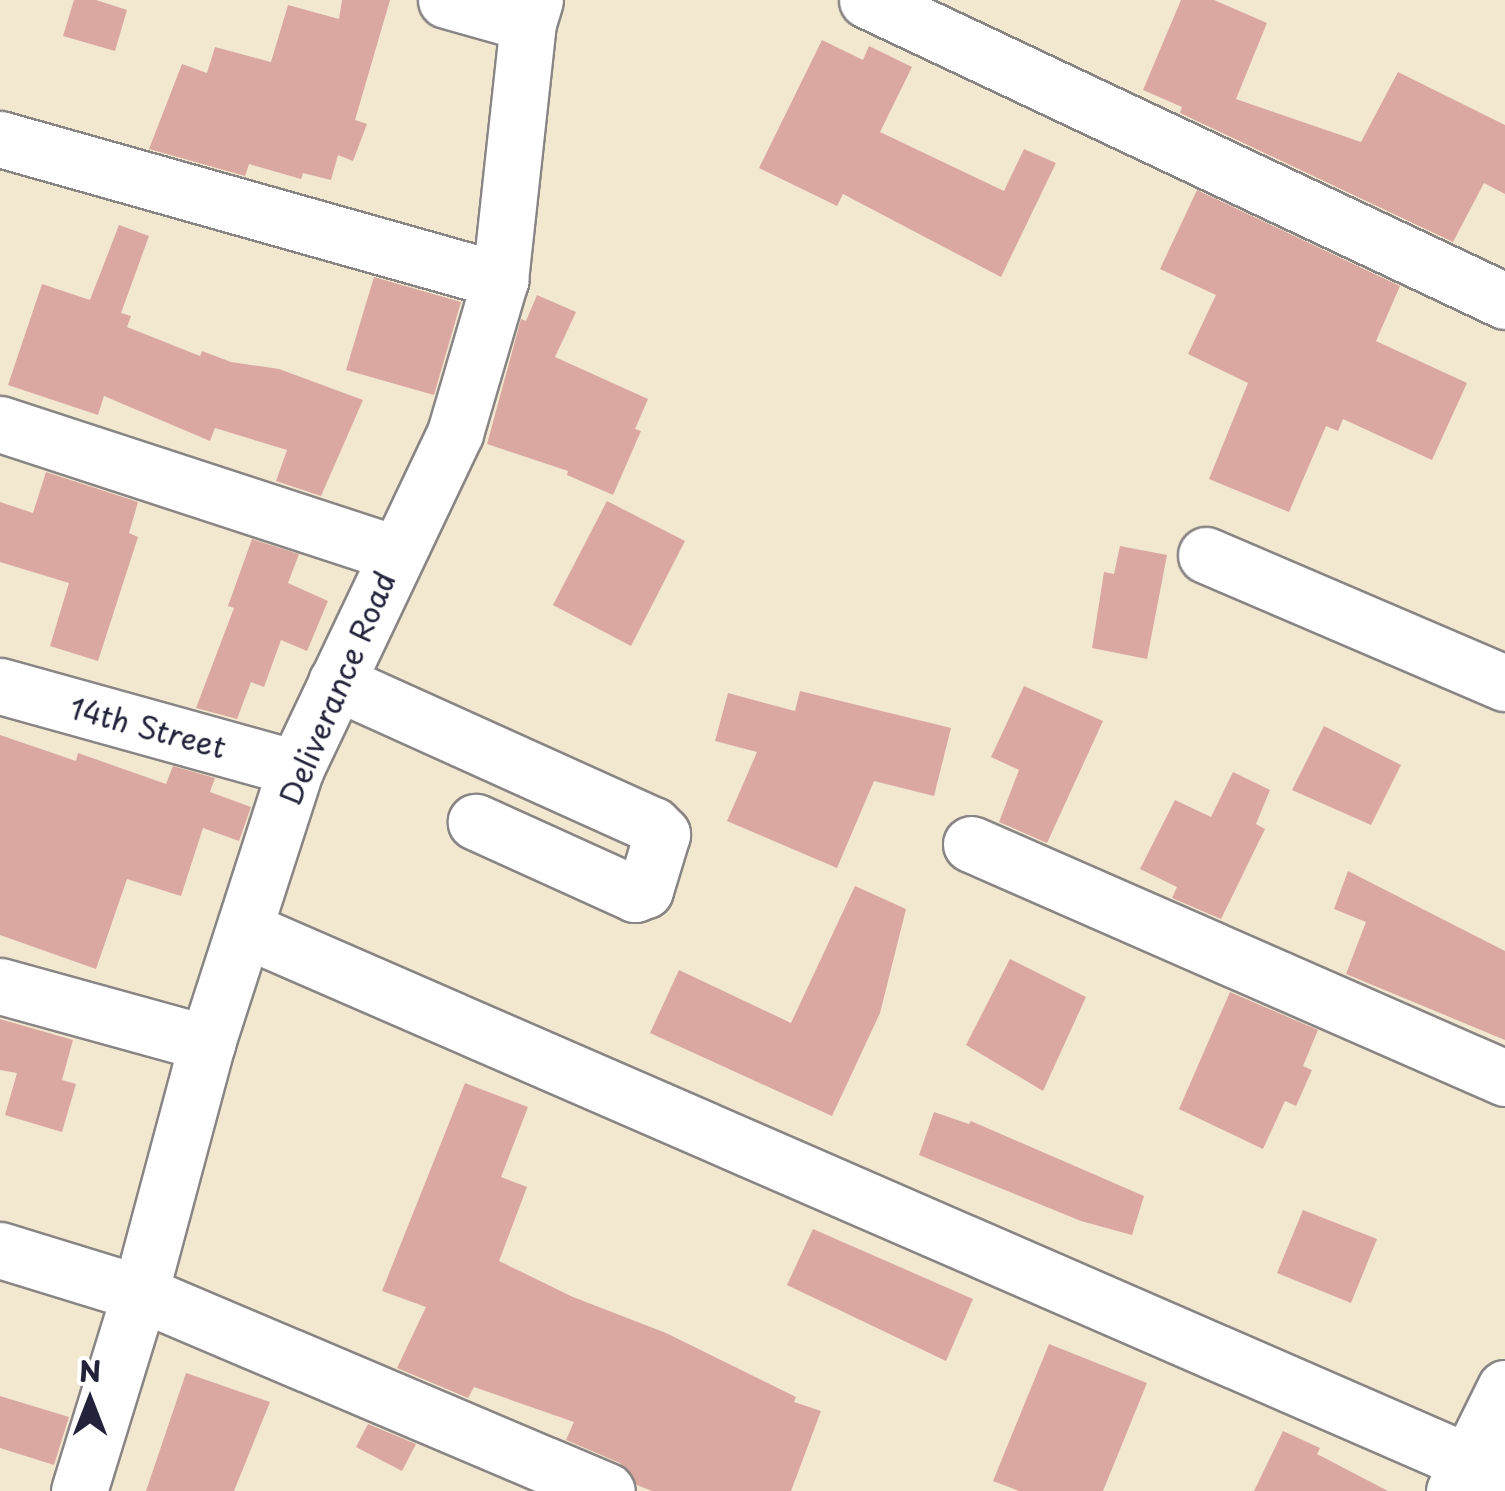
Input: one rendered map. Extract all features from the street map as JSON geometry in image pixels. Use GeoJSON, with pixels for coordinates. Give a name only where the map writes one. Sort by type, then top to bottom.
{"type":"FeatureCollection","features":[{"type":"Feature","properties":{"kind":"street"},"geometry":{"type":"LineString","coordinates":[[446,0],[531,11]]}},
{"type":"Feature","properties":{"kind":"street"},"geometry":{"type":"LineString","coordinates":[[867,0],[1505,300]]}},
{"type":"Feature","properties":{"kind":"street","name":"Deliverance Road"},"geometry":{"type":"LineString","coordinates":[[80,1491],[140,1294],[207,1043],[296,768],[455,434],[500,280],[531,11]]}},
{"type":"Feature","properties":{"kind":"street"},"geometry":{"type":"LineString","coordinates":[[0,140],[500,280]]}},
{"type":"Feature","properties":{"kind":"street"},"geometry":{"type":"LineString","coordinates":[[0,424],[395,554]]}},
{"type":"Feature","properties":{"kind":"street"},"geometry":{"type":"LineString","coordinates":[[1206,555],[1505,683]]}},
{"type":"Feature","properties":{"kind":"street"},"geometry":{"type":"LineString","coordinates":[[336,682],[653,825],[662,834],[645,890],[635,894],[476,822]]}},
{"type":"Feature","properties":{"kind":"street","name":"14th Street"},"geometry":{"type":"LineString","coordinates":[[0,686],[296,768]]}},
{"type":"Feature","properties":{"kind":"street"},"geometry":{"type":"LineString","coordinates":[[972,844],[1505,1078]]}},
{"type":"Feature","properties":{"kind":"street"},"geometry":{"type":"LineString","coordinates":[[246,930],[1476,1476],[1505,1388]]}},
{"type":"Feature","properties":{"kind":"street"},"geometry":{"type":"LineString","coordinates":[[0,986],[207,1043]]}},
{"type":"Feature","properties":{"kind":"street"},"geometry":{"type":"LineString","coordinates":[[0,1250],[140,1294],[607,1491]]}},
{"type":"Feature","properties":{"kind":"building"},"geometry":{"type":"Polygon","coordinates":[[[74,0],[96,0],[127,10],[115,51],[63,36],[74,0]]]}},
{"type":"Feature","properties":{"kind":"building"},"geometry":{"type":"Polygon","coordinates":[[[342,0],[390,0],[355,120],[367,124],[353,161],[338,155],[331,180],[303,173],[301,179],[249,164],[245,176],[149,149],[182,64],[207,73],[215,47],[271,62],[288,5],[339,19],[342,0]]]}},
{"type":"Feature","properties":{"kind":"building"},"geometry":{"type":"Polygon","coordinates":[[[1181,0],[1214,0],[1267,23],[1236,99],[1361,142],[1398,72],[1505,125],[1505,194],[1484,183],[1453,242],[1180,113],[1182,107],[1143,90],[1181,0]]]}},
{"type":"Feature","properties":{"kind":"building"},"geometry":{"type":"Polygon","coordinates":[[[822,40],[863,60],[869,46],[912,67],[880,132],[1004,191],[1024,149],[1056,163],[1001,277],[843,194],[837,206],[759,168],[822,40]]]}},
{"type":"Feature","properties":{"kind":"building"},"geometry":{"type":"Polygon","coordinates":[[[1197,190],[1400,286],[1376,341],[1467,383],[1432,460],[1343,419],[1338,431],[1326,426],[1289,512],[1209,479],[1248,383],[1188,354],[1216,295],[1160,269],[1197,190]]]}},
{"type":"Feature","properties":{"kind":"building"},"geometry":{"type":"Polygon","coordinates":[[[119,225],[149,236],[121,313],[131,316],[127,327],[200,356],[202,351],[231,362],[279,369],[363,400],[321,496],[276,481],[287,450],[215,428],[210,441],[104,396],[98,415],[8,385],[42,284],[90,300],[119,225]]]}},
{"type":"Feature","properties":{"kind":"building"},"geometry":{"type":"Polygon","coordinates":[[[374,277],[461,302],[434,395],[346,370],[374,277]]]}},
{"type":"Feature","properties":{"kind":"building"},"geometry":{"type":"Polygon","coordinates":[[[537,295],[576,312],[555,357],[648,399],[635,429],[641,431],[613,495],[567,475],[568,471],[487,444],[521,319],[526,321],[537,295]]]}},
{"type":"Feature","properties":{"kind":"building"},"geometry":{"type":"Polygon","coordinates":[[[46,472],[138,502],[129,533],[138,537],[98,661],[50,646],[69,583],[0,562],[0,502],[33,513],[46,472]]]}},
{"type":"Feature","properties":{"kind":"building"},"geometry":{"type":"Polygon","coordinates":[[[607,501],[685,541],[631,646],[553,605],[607,501]]]}},
{"type":"Feature","properties":{"kind":"building"},"geometry":{"type":"Polygon","coordinates":[[[252,539],[299,554],[288,583],[328,601],[307,651],[281,640],[264,687],[251,682],[237,719],[196,708],[234,608],[228,606],[252,539]]]}},
{"type":"Feature","properties":{"kind":"building"},"geometry":{"type":"Polygon","coordinates":[[[1120,546],[1167,555],[1147,659],[1092,648],[1104,572],[1114,574],[1120,546]]]}},
{"type":"Feature","properties":{"kind":"building"},"geometry":{"type":"Polygon","coordinates":[[[1024,686],[1103,721],[1047,843],[999,822],[1019,770],[991,757],[1024,686]]]}},
{"type":"Feature","properties":{"kind":"building"},"geometry":{"type":"Polygon","coordinates":[[[800,691],[951,728],[934,796],[874,781],[837,868],[727,821],[757,752],[715,741],[728,693],[795,711],[800,691]]]}},
{"type":"Feature","properties":{"kind":"building"},"geometry":{"type":"Polygon","coordinates":[[[1324,726],[1401,765],[1371,825],[1292,790],[1324,726]]]}},
{"type":"Feature","properties":{"kind":"building"},"geometry":{"type":"Polygon","coordinates":[[[0,735],[76,761],[78,753],[166,784],[173,766],[215,778],[210,792],[251,807],[239,841],[203,828],[181,896],[127,879],[96,969],[0,935],[0,735]]]}},
{"type":"Feature","properties":{"kind":"building"},"geometry":{"type":"Polygon","coordinates":[[[1233,772],[1270,790],[1256,824],[1265,829],[1221,919],[1172,898],[1177,887],[1140,869],[1175,800],[1211,817],[1233,772]]]}},
{"type":"Feature","properties":{"kind":"building"},"geometry":{"type":"Polygon","coordinates":[[[1348,871],[1505,951],[1505,1040],[1346,974],[1366,922],[1334,909],[1348,871]]]}},
{"type":"Feature","properties":{"kind":"building"},"geometry":{"type":"Polygon","coordinates":[[[855,886],[906,909],[880,1013],[832,1116],[650,1033],[679,970],[791,1023],[855,886]]]}},
{"type":"Feature","properties":{"kind":"building"},"geometry":{"type":"Polygon","coordinates":[[[1010,959],[1086,997],[1043,1091],[966,1045],[1010,959]]]}},
{"type":"Feature","properties":{"kind":"building"},"geometry":{"type":"Polygon","coordinates":[[[1230,992],[1318,1030],[1303,1066],[1312,1070],[1296,1106],[1285,1101],[1263,1149],[1179,1109],[1230,992]]]}},
{"type":"Feature","properties":{"kind":"building"},"geometry":{"type":"Polygon","coordinates":[[[0,1019],[73,1040],[62,1080],[76,1084],[62,1132],[5,1115],[17,1073],[0,1070],[0,1019]]]}},
{"type":"Feature","properties":{"kind":"building"},"geometry":{"type":"Polygon","coordinates":[[[465,1083],[528,1107],[501,1177],[527,1187],[499,1261],[573,1297],[666,1333],[796,1397],[794,1402],[821,1411],[791,1491],[652,1491],[637,1485],[620,1463],[566,1440],[574,1422],[474,1387],[468,1398],[397,1368],[426,1307],[382,1291],[465,1083]]]}},
{"type":"Feature","properties":{"kind":"building"},"geometry":{"type":"Polygon","coordinates":[[[934,1112],[969,1124],[971,1121],[1144,1196],[1132,1235],[1081,1221],[919,1155],[934,1112]]]}},
{"type":"Feature","properties":{"kind":"building"},"geometry":{"type":"Polygon","coordinates":[[[1303,1210],[1377,1239],[1351,1303],[1277,1273],[1303,1210]]]}},
{"type":"Feature","properties":{"kind":"building"},"geometry":{"type":"Polygon","coordinates":[[[813,1229],[973,1299],[946,1361],[787,1285],[813,1229]]]}},
{"type":"Feature","properties":{"kind":"building"},"geometry":{"type":"Polygon","coordinates":[[[1049,1344],[1147,1383],[1103,1491],[1019,1491],[993,1481],[1049,1344]]]}},
{"type":"Feature","properties":{"kind":"building"},"geometry":{"type":"Polygon","coordinates":[[[186,1373],[270,1402],[234,1491],[146,1491],[186,1373]]]}},
{"type":"Feature","properties":{"kind":"building"},"geometry":{"type":"Polygon","coordinates":[[[0,1396],[69,1417],[54,1465],[0,1448],[0,1396]]]}},
{"type":"Feature","properties":{"kind":"building"},"geometry":{"type":"Polygon","coordinates":[[[368,1424],[416,1444],[402,1471],[356,1447],[368,1424]]]}},
{"type":"Feature","properties":{"kind":"building"},"geometry":{"type":"Polygon","coordinates":[[[1283,1431],[1320,1448],[1317,1454],[1388,1491],[1254,1491],[1283,1431]]]}}]}
